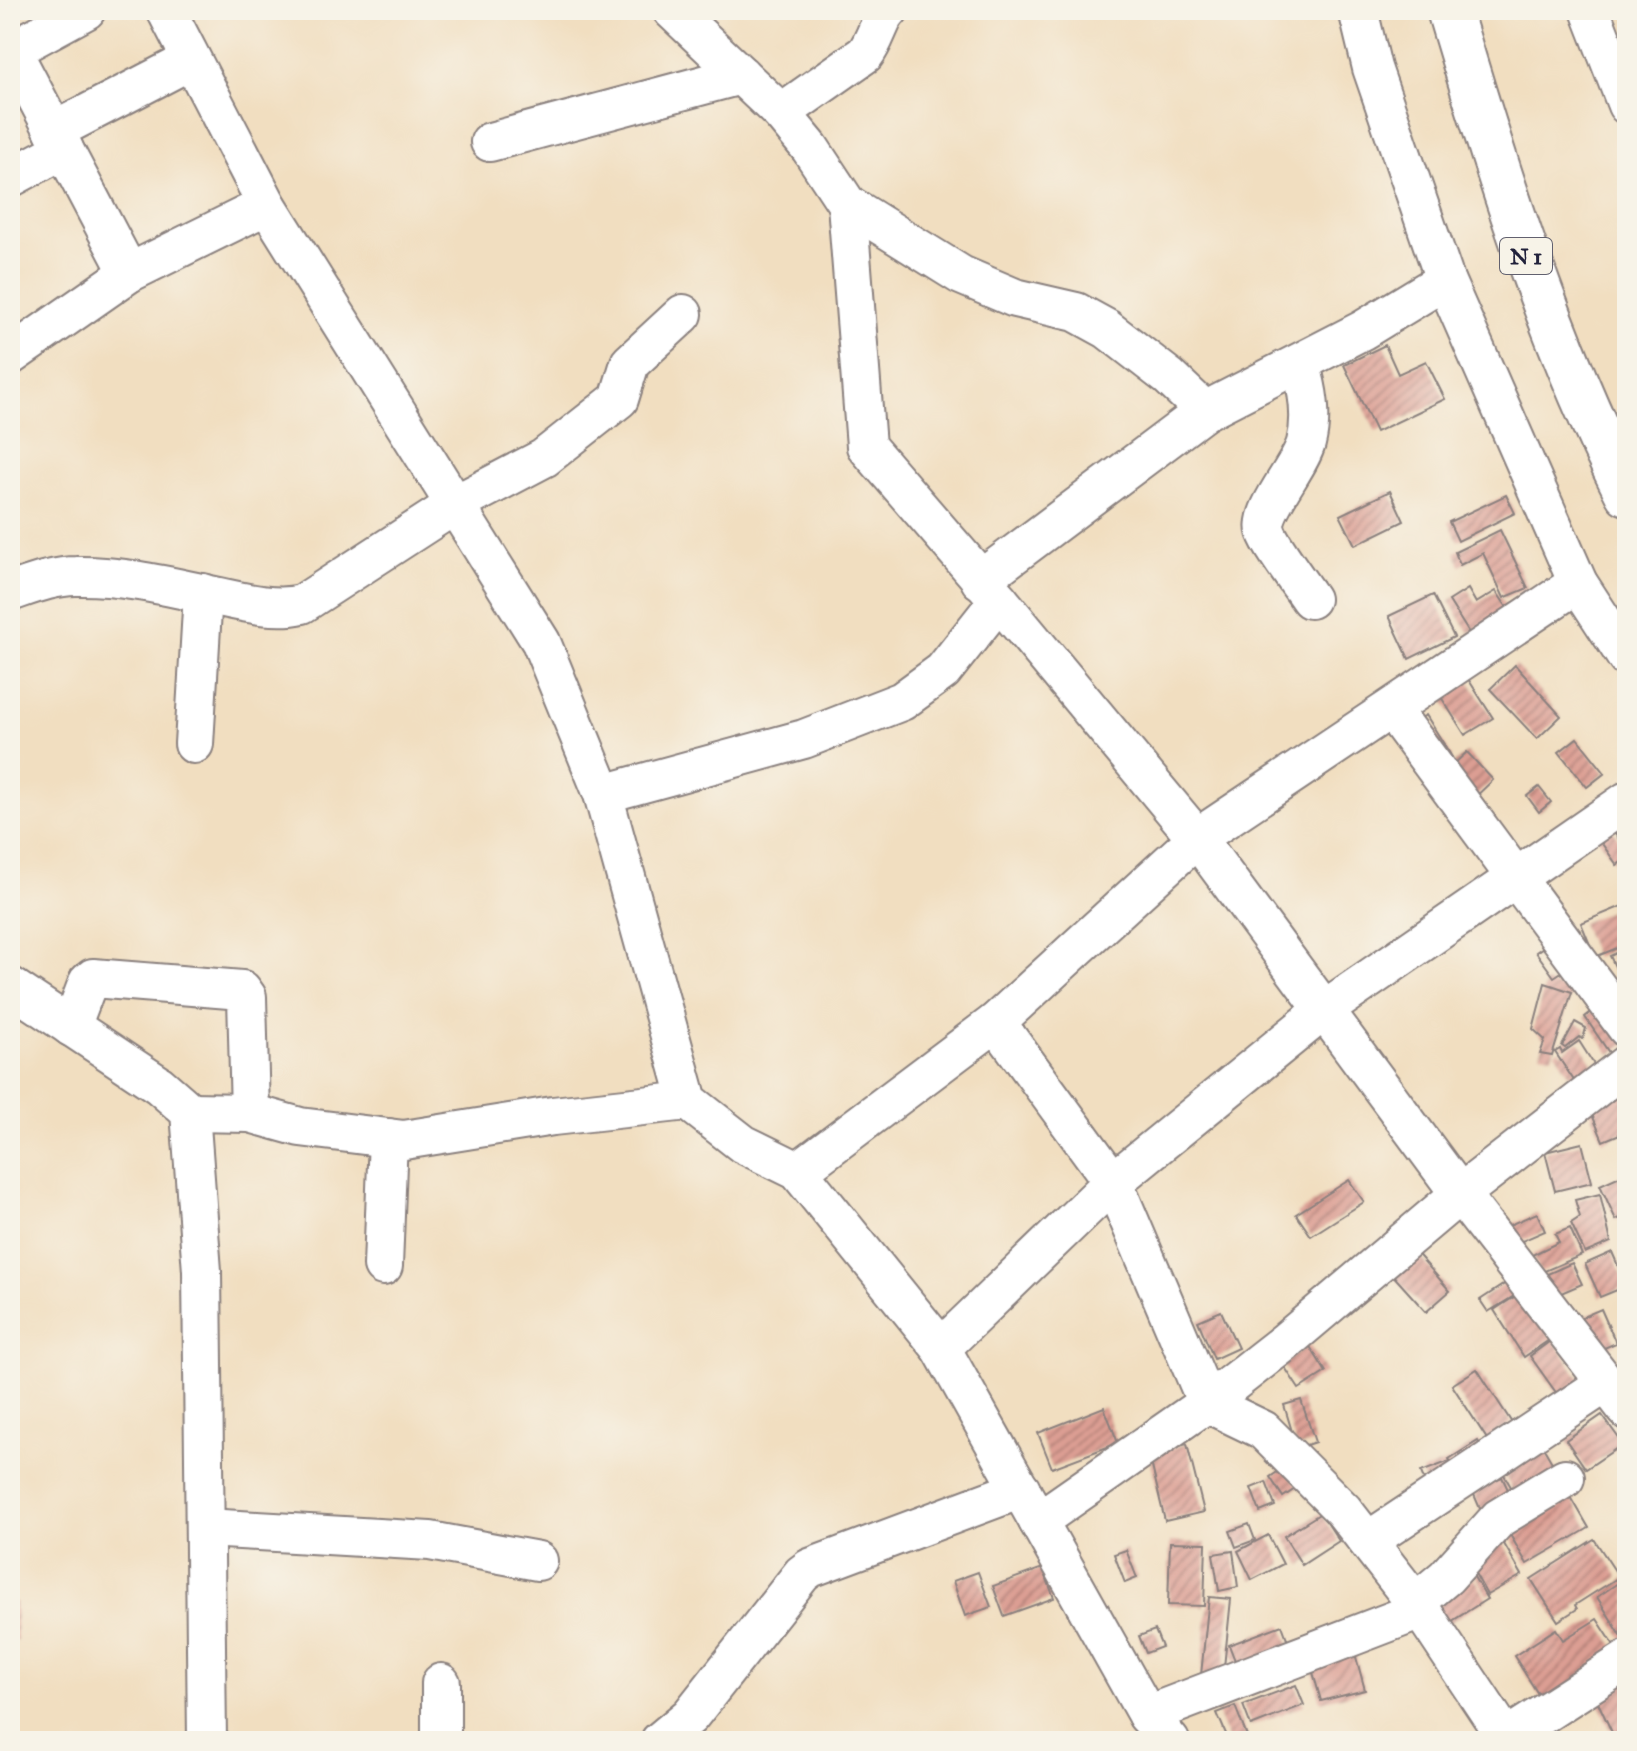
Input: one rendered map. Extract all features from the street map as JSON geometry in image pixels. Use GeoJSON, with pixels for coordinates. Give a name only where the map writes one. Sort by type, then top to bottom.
{"type":"FeatureCollection","features":[{"type":"Feature","properties":{"kind":"highway","name":"N 1"},"geometry":{"type":"LineString","coordinates":[[1449,10],[1481,120],[1535,282],[1592,424],[1627,493]]}},
{"type":"Feature","properties":{"kind":"street"},"geometry":{"type":"LineString","coordinates":[[86,10],[11,49],[129,273]]}},
{"type":"Feature","properties":{"kind":"street"},"geometry":{"type":"LineString","coordinates":[[166,10],[267,205],[541,642],[603,794],[688,1101],[743,1144],[798,1171],[941,1348],[1158,1728],[1418,1606],[1499,1518],[1565,1478]]}},
{"type":"Feature","properties":{"kind":"street"},"geometry":{"type":"LineString","coordinates":[[672,10],[781,113],[810,148],[847,204],[961,275],[1015,298],[1076,312],[1107,329],[1169,377],[1205,411]]}},
{"type":"Feature","properties":{"kind":"street"},"geometry":{"type":"LineString","coordinates":[[1358,10],[1372,68],[1445,280],[1578,583],[1627,658]]}},
{"type":"Feature","properties":{"kind":"street"},"geometry":{"type":"LineString","coordinates":[[1590,10],[1627,105]]}},
{"type":"Feature","properties":{"kind":"street"},"geometry":{"type":"LineString","coordinates":[[781,113],[865,54],[875,42],[885,11]]}},
{"type":"Feature","properties":{"kind":"street"},"geometry":{"type":"LineString","coordinates":[[10,178],[59,140],[191,60]]}},
{"type":"Feature","properties":{"kind":"street"},"geometry":{"type":"LineString","coordinates":[[490,142],[741,75]]}},
{"type":"Feature","properties":{"kind":"street"},"geometry":{"type":"LineString","coordinates":[[847,204],[866,446],[1197,838],[1460,1194],[1616,1396],[1368,1541]]}},
{"type":"Feature","properties":{"kind":"street"},"geometry":{"type":"LineString","coordinates":[[10,356],[129,273],[267,205]]}},
{"type":"Feature","properties":{"kind":"street"},"geometry":{"type":"LineString","coordinates":[[603,794],[804,739],[902,701],[943,671],[989,590],[1205,411],[1363,330],[1445,280]]}},
{"type":"Feature","properties":{"kind":"street"},"geometry":{"type":"LineString","coordinates":[[10,592],[74,576],[120,578],[253,604],[302,604],[456,504],[544,458],[619,399],[630,363],[683,314]]}},
{"type":"Feature","properties":{"kind":"street"},"geometry":{"type":"LineString","coordinates":[[1300,363],[1308,395],[1306,444],[1297,466],[1266,517],[1266,532],[1310,599]]}},
{"type":"Feature","properties":{"kind":"street"},"geometry":{"type":"LineString","coordinates":[[798,1171],[996,1022],[1197,838],[1578,583]]}},
{"type":"Feature","properties":{"kind":"street"},"geometry":{"type":"LineString","coordinates":[[194,744],[203,593]]}},
{"type":"Feature","properties":{"kind":"street"},"geometry":{"type":"LineString","coordinates":[[1392,710],[1627,1028]]}},
{"type":"Feature","properties":{"kind":"street"},"geometry":{"type":"LineString","coordinates":[[941,1348],[1113,1182],[1324,1010],[1627,801]]}},
{"type":"Feature","properties":{"kind":"street"},"geometry":{"type":"LineString","coordinates":[[71,1027],[88,982],[93,978],[242,990],[247,997],[250,1113]]}},
{"type":"Feature","properties":{"kind":"street"},"geometry":{"type":"LineString","coordinates":[[10,986],[159,1085],[190,1112],[250,1113],[300,1127],[404,1140],[553,1116],[688,1101]]}},
{"type":"Feature","properties":{"kind":"street"},"geometry":{"type":"LineString","coordinates":[[996,1022],[1113,1182],[1207,1403],[1263,1430],[1343,1510],[1418,1606],[1507,1739],[1627,1660]]}},
{"type":"Feature","properties":{"kind":"street"},"geometry":{"type":"LineString","coordinates":[[660,1741],[694,1728],[802,1574],[810,1568],[1030,1505],[1207,1403],[1285,1342],[1460,1194],[1627,1064]]}},
{"type":"Feature","properties":{"kind":"street"},"geometry":{"type":"LineString","coordinates":[[190,1112],[202,1271],[207,1741]]}},
{"type":"Feature","properties":{"kind":"street"},"geometry":{"type":"LineString","coordinates":[[383,1266],[388,1138]]}},
{"type":"Feature","properties":{"kind":"street"},"geometry":{"type":"LineString","coordinates":[[206,1528],[430,1541],[538,1561]]}},
{"type":"Feature","properties":{"kind":"street"},"geometry":{"type":"LineString","coordinates":[[441,1683],[441,1741]]}},
{"type":"Feature","properties":{"kind":"building"},"geometry":{"type":"Polygon","coordinates":[[[1385,345],[1398,374],[1426,361],[1445,399],[1376,432],[1344,365],[1385,345]]]}},
{"type":"Feature","properties":{"kind":"building"},"geometry":{"type":"Polygon","coordinates":[[[1390,491],[1404,521],[1355,545],[1340,515],[1390,491]]]}},
{"type":"Feature","properties":{"kind":"building"},"geometry":{"type":"Polygon","coordinates":[[[1506,495],[1515,513],[1458,541],[1449,522],[1506,495]]]}},
{"type":"Feature","properties":{"kind":"building"},"geometry":{"type":"Polygon","coordinates":[[[1500,530],[1528,588],[1504,598],[1483,553],[1460,565],[1455,552],[1500,530]]]}},
{"type":"Feature","properties":{"kind":"building"},"geometry":{"type":"Polygon","coordinates":[[[1468,589],[1476,603],[1496,591],[1508,609],[1469,633],[1449,601],[1468,589]]]}},
{"type":"Feature","properties":{"kind":"building"},"geometry":{"type":"Polygon","coordinates":[[[1433,595],[1454,637],[1409,659],[1389,616],[1433,595]]]}},
{"type":"Feature","properties":{"kind":"building"},"geometry":{"type":"Polygon","coordinates":[[[1515,665],[1561,716],[1537,739],[1490,689],[1515,665]]]}},
{"type":"Feature","properties":{"kind":"building"},"geometry":{"type":"Polygon","coordinates":[[[1463,671],[1493,718],[1465,735],[1436,689],[1463,671]]]}},
{"type":"Feature","properties":{"kind":"building"},"geometry":{"type":"Polygon","coordinates":[[[1426,715],[1452,757],[1437,765],[1412,723],[1426,715]]]}},
{"type":"Feature","properties":{"kind":"building"},"geometry":{"type":"Polygon","coordinates":[[[1577,738],[1605,773],[1587,787],[1559,752],[1577,738]]]}},
{"type":"Feature","properties":{"kind":"building"},"geometry":{"type":"Polygon","coordinates":[[[1467,752],[1493,780],[1468,804],[1441,776],[1467,752]]]}},
{"type":"Feature","properties":{"kind":"building"},"geometry":{"type":"Polygon","coordinates":[[[1539,787],[1551,802],[1539,812],[1527,796],[1539,787]]]}},
{"type":"Feature","properties":{"kind":"building"},"geometry":{"type":"Polygon","coordinates":[[[1611,828],[1627,851],[1627,858],[1617,865],[1598,838],[1611,828]]]}},
{"type":"Feature","properties":{"kind":"building"},"geometry":{"type":"Polygon","coordinates":[[[1627,904],[1627,944],[1595,957],[1581,923],[1627,904]]]}},
{"type":"Feature","properties":{"kind":"building"},"geometry":{"type":"Polygon","coordinates":[[[1552,941],[1569,967],[1554,977],[1536,952],[1552,941]]]}},
{"type":"Feature","properties":{"kind":"building"},"geometry":{"type":"Polygon","coordinates":[[[1627,948],[1627,974],[1620,977],[1610,956],[1627,948]]]}},
{"type":"Feature","properties":{"kind":"building"},"geometry":{"type":"Polygon","coordinates":[[[1545,983],[1572,992],[1552,1056],[1540,1054],[1545,1040],[1533,1029],[1545,983]]]}},
{"type":"Feature","properties":{"kind":"building"},"geometry":{"type":"Polygon","coordinates":[[[1600,1005],[1626,1043],[1610,1054],[1585,1017],[1600,1005]]]}},
{"type":"Feature","properties":{"kind":"building"},"geometry":{"type":"Polygon","coordinates":[[[1575,1022],[1586,1028],[1583,1039],[1579,1037],[1565,1048],[1562,1046],[1575,1022]]]}},
{"type":"Feature","properties":{"kind":"building"},"geometry":{"type":"Polygon","coordinates":[[[1579,1041],[1600,1074],[1579,1088],[1555,1052],[1560,1049],[1562,1053],[1579,1041]]]}},
{"type":"Feature","properties":{"kind":"building"},"geometry":{"type":"Polygon","coordinates":[[[1627,1083],[1627,1131],[1603,1141],[1586,1100],[1627,1083]]]}},
{"type":"Feature","properties":{"kind":"building"},"geometry":{"type":"Polygon","coordinates":[[[1582,1143],[1592,1182],[1555,1191],[1545,1152],[1582,1143]]]}},
{"type":"Feature","properties":{"kind":"building"},"geometry":{"type":"Polygon","coordinates":[[[1622,1175],[1627,1186],[1627,1215],[1616,1220],[1600,1185],[1622,1175]]]}},
{"type":"Feature","properties":{"kind":"building"},"geometry":{"type":"Polygon","coordinates":[[[1349,1180],[1364,1202],[1311,1236],[1296,1214],[1349,1180]]]}},
{"type":"Feature","properties":{"kind":"building"},"geometry":{"type":"Polygon","coordinates":[[[1600,1194],[1611,1242],[1585,1253],[1571,1223],[1580,1217],[1575,1200],[1600,1194]]]}},
{"type":"Feature","properties":{"kind":"building"},"geometry":{"type":"Polygon","coordinates":[[[1537,1213],[1545,1231],[1515,1244],[1507,1226],[1537,1213]]]}},
{"type":"Feature","properties":{"kind":"building"},"geometry":{"type":"Polygon","coordinates":[[[1570,1228],[1582,1255],[1540,1273],[1532,1255],[1559,1242],[1555,1234],[1570,1228]]]}},
{"type":"Feature","properties":{"kind":"building"},"geometry":{"type":"Polygon","coordinates":[[[1414,1250],[1450,1291],[1426,1312],[1390,1272],[1414,1250]]]}},
{"type":"Feature","properties":{"kind":"building"},"geometry":{"type":"Polygon","coordinates":[[[1612,1252],[1627,1286],[1600,1297],[1585,1264],[1612,1252]]]}},
{"type":"Feature","properties":{"kind":"building"},"geometry":{"type":"Polygon","coordinates":[[[1572,1263],[1582,1284],[1552,1297],[1543,1276],[1572,1263]]]}},
{"type":"Feature","properties":{"kind":"building"},"geometry":{"type":"Polygon","coordinates":[[[1506,1283],[1514,1296],[1488,1312],[1480,1300],[1506,1283]]]}},
{"type":"Feature","properties":{"kind":"building"},"geometry":{"type":"Polygon","coordinates":[[[1522,1292],[1552,1338],[1524,1357],[1494,1310],[1522,1292]]]}},
{"type":"Feature","properties":{"kind":"building"},"geometry":{"type":"Polygon","coordinates":[[[1601,1309],[1616,1343],[1588,1355],[1573,1321],[1601,1309]]]}},
{"type":"Feature","properties":{"kind":"building"},"geometry":{"type":"Polygon","coordinates":[[[1221,1311],[1238,1348],[1214,1359],[1198,1321],[1221,1311]]]}},
{"type":"Feature","properties":{"kind":"building"},"geometry":{"type":"Polygon","coordinates":[[[1553,1339],[1582,1382],[1560,1398],[1530,1356],[1553,1339]]]}},
{"type":"Feature","properties":{"kind":"building"},"geometry":{"type":"Polygon","coordinates":[[[1309,1345],[1326,1372],[1299,1389],[1282,1363],[1309,1345]]]}},
{"type":"Feature","properties":{"kind":"building"},"geometry":{"type":"Polygon","coordinates":[[[1477,1369],[1512,1423],[1487,1439],[1452,1385],[1477,1369]]]}},
{"type":"Feature","properties":{"kind":"building"},"geometry":{"type":"Polygon","coordinates":[[[1301,1400],[1315,1442],[1297,1448],[1284,1405],[1301,1400]]]}},
{"type":"Feature","properties":{"kind":"building"},"geometry":{"type":"Polygon","coordinates":[[[1104,1407],[1118,1443],[1052,1468],[1038,1433],[1104,1407]]]}},
{"type":"Feature","properties":{"kind":"building"},"geometry":{"type":"Polygon","coordinates":[[[1602,1415],[1623,1444],[1586,1469],[1566,1440],[1602,1415]]]}},
{"type":"Feature","properties":{"kind":"building"},"geometry":{"type":"Polygon","coordinates":[[[1478,1441],[1488,1457],[1460,1475],[1449,1459],[1478,1441]]]}},
{"type":"Feature","properties":{"kind":"building"},"geometry":{"type":"Polygon","coordinates":[[[1187,1444],[1204,1512],[1165,1521],[1149,1454],[1187,1444]]]}},
{"type":"Feature","properties":{"kind":"building"},"geometry":{"type":"Polygon","coordinates":[[[1543,1447],[1558,1473],[1516,1496],[1502,1471],[1543,1447]]]}},
{"type":"Feature","properties":{"kind":"building"},"geometry":{"type":"Polygon","coordinates":[[[1450,1461],[1457,1479],[1428,1490],[1421,1472],[1450,1461]]]}},
{"type":"Feature","properties":{"kind":"building"},"geometry":{"type":"Polygon","coordinates":[[[1285,1467],[1298,1487],[1283,1497],[1270,1477],[1285,1467]]]}},
{"type":"Feature","properties":{"kind":"building"},"geometry":{"type":"Polygon","coordinates":[[[1502,1477],[1512,1498],[1481,1511],[1472,1490],[1502,1477]]]}},
{"type":"Feature","properties":{"kind":"building"},"geometry":{"type":"Polygon","coordinates":[[[1266,1482],[1275,1506],[1260,1512],[1251,1488],[1266,1482]]]}},
{"type":"Feature","properties":{"kind":"building"},"geometry":{"type":"Polygon","coordinates":[[[1567,1490],[1589,1528],[1527,1564],[1505,1526],[1567,1490]]]}},
{"type":"Feature","properties":{"kind":"building"},"geometry":{"type":"Polygon","coordinates":[[[1321,1513],[1339,1541],[1302,1565],[1284,1536],[1321,1513]]]}},
{"type":"Feature","properties":{"kind":"building"},"geometry":{"type":"Polygon","coordinates":[[[1249,1524],[1255,1540],[1236,1547],[1230,1531],[1249,1524]]]}},
{"type":"Feature","properties":{"kind":"building"},"geometry":{"type":"Polygon","coordinates":[[[1268,1535],[1283,1564],[1252,1580],[1238,1551],[1268,1535]]]}},
{"type":"Feature","properties":{"kind":"building"},"geometry":{"type":"Polygon","coordinates":[[[1500,1537],[1522,1575],[1487,1595],[1471,1566],[1500,1537]]]}},
{"type":"Feature","properties":{"kind":"building"},"geometry":{"type":"Polygon","coordinates":[[[1594,1539],[1619,1577],[1575,1605],[1577,1609],[1558,1621],[1531,1579],[1594,1539]]]}},
{"type":"Feature","properties":{"kind":"building"},"geometry":{"type":"Polygon","coordinates":[[[1170,1542],[1206,1543],[1204,1606],[1168,1605],[1170,1542]]]}},
{"type":"Feature","properties":{"kind":"building"},"geometry":{"type":"Polygon","coordinates":[[[1126,1550],[1137,1578],[1125,1583],[1114,1554],[1126,1550]]]}},
{"type":"Feature","properties":{"kind":"building"},"geometry":{"type":"Polygon","coordinates":[[[1233,1551],[1238,1587],[1219,1591],[1213,1554],[1233,1551]]]}},
{"type":"Feature","properties":{"kind":"building"},"geometry":{"type":"Polygon","coordinates":[[[1043,1568],[1054,1598],[1004,1616],[993,1586],[1043,1568]]]}},
{"type":"Feature","properties":{"kind":"building"},"geometry":{"type":"Polygon","coordinates":[[[978,1572],[991,1607],[965,1616],[953,1581],[978,1572]]]}},
{"type":"Feature","properties":{"kind":"building"},"geometry":{"type":"Polygon","coordinates":[[[1474,1577],[1487,1599],[1444,1626],[1431,1605],[1474,1577]]]}},
{"type":"Feature","properties":{"kind":"building"},"geometry":{"type":"Polygon","coordinates":[[[1627,1577],[1627,1637],[1623,1639],[1597,1597],[1627,1577]]]}},
{"type":"Feature","properties":{"kind":"building"},"geometry":{"type":"Polygon","coordinates":[[[1209,1597],[1231,1599],[1223,1677],[1201,1675],[1209,1597]]]}},
{"type":"Feature","properties":{"kind":"building"},"geometry":{"type":"Polygon","coordinates":[[[10,1601],[15,1601],[17,1641],[10,1641],[10,1601]]]}},
{"type":"Feature","properties":{"kind":"building"},"geometry":{"type":"Polygon","coordinates":[[[1597,1619],[1623,1659],[1547,1708],[1514,1656],[1556,1629],[1563,1640],[1597,1619]]]}},
{"type":"Feature","properties":{"kind":"building"},"geometry":{"type":"Polygon","coordinates":[[[1282,1625],[1293,1655],[1241,1676],[1229,1645],[1282,1625]]]}},
{"type":"Feature","properties":{"kind":"building"},"geometry":{"type":"Polygon","coordinates":[[[1155,1630],[1162,1647],[1146,1653],[1139,1636],[1155,1630]]]}},
{"type":"Feature","properties":{"kind":"building"},"geometry":{"type":"Polygon","coordinates":[[[1353,1646],[1365,1690],[1321,1701],[1309,1658],[1353,1646]]]}},
{"type":"Feature","properties":{"kind":"building"},"geometry":{"type":"Polygon","coordinates":[[[1627,1679],[1627,1741],[1616,1741],[1594,1694],[1627,1679]]]}},
{"type":"Feature","properties":{"kind":"building"},"geometry":{"type":"Polygon","coordinates":[[[1296,1685],[1304,1705],[1251,1726],[1243,1705],[1296,1685]]]}},
{"type":"Feature","properties":{"kind":"building"},"geometry":{"type":"Polygon","coordinates":[[[1235,1706],[1248,1739],[1243,1741],[1229,1741],[1217,1713],[1235,1706]]]}}]}
